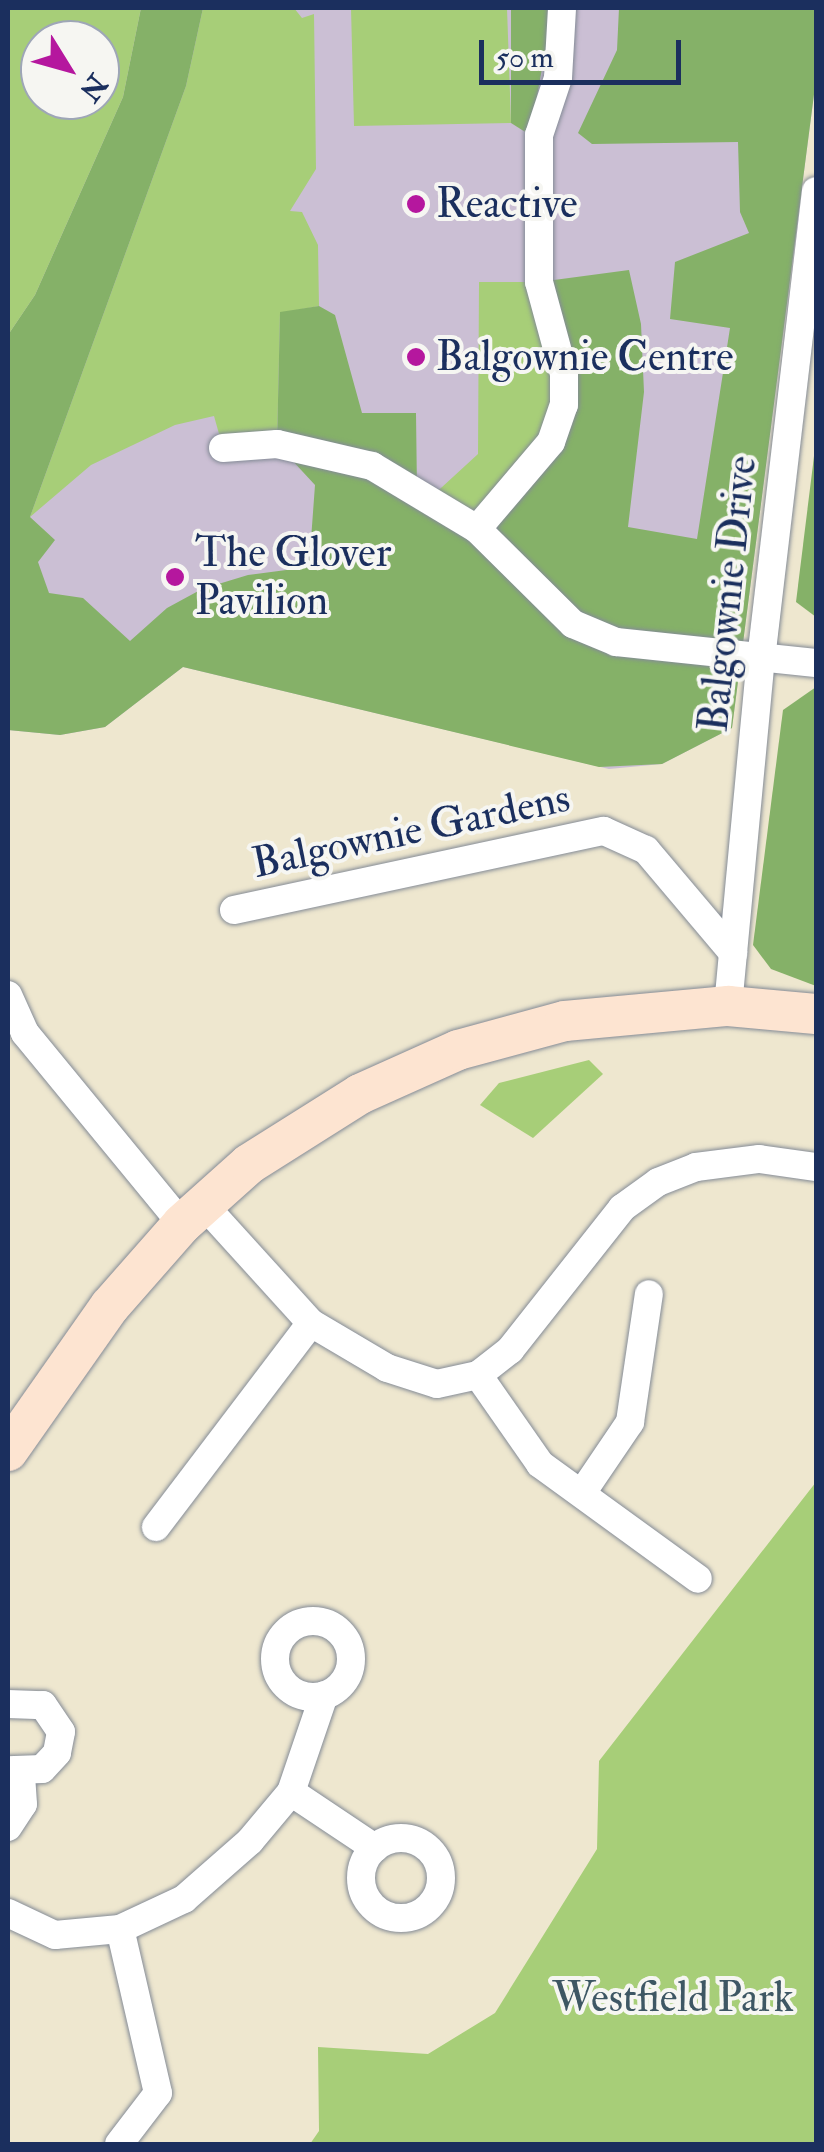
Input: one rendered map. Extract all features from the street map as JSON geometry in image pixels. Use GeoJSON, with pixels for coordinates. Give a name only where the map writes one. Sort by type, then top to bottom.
{"type":"FeatureCollection","features":[{"type":"Feature","properties":{"kind":"street"},"geometry":{"type":"LineString","coordinates":[[478,529],[551,442],[564,405],[564,374],[539,282],[539,134],[558,78],[562,8]]}},
{"type":"Feature","properties":{"kind":"street","name":"Balgownie Drive"},"geometry":{"type":"LineString","coordinates":[[728,1006],[761,659],[816,191]]}},
{"type":"Feature","properties":{"kind":"street"},"geometry":{"type":"LineString","coordinates":[[224,448],[277,444],[372,466],[478,529],[573,624],[616,642],[816,663]]}},
{"type":"Feature","properties":{"kind":"street","name":"Balgownie Gardens"},"geometry":{"type":"LineString","coordinates":[[234,910],[604,831],[646,850],[733,953]]}},
{"type":"Feature","properties":{"kind":"street"},"geometry":{"type":"LineString","coordinates":[[8,995],[25,1033],[192,1214],[311,1323],[387,1368],[437,1384],[478,1375],[510,1350],[622,1208],[658,1182],[696,1167],[759,1160],[816,1166]]}},
{"type":"Feature","properties":{"kind":"street"},"geometry":{"type":"LineString","coordinates":[[8,1451],[110,1306],[192,1214],[300,1128],[458,1050],[565,1020],[728,1006],[816,1014]]}},
{"type":"Feature","properties":{"kind":"street"},"geometry":{"type":"LineString","coordinates":[[582,1493],[630,1422],[649,1294]]}},
{"type":"Feature","properties":{"kind":"street"},"geometry":{"type":"LineString","coordinates":[[156,1527],[311,1323]]}},
{"type":"Feature","properties":{"kind":"street"},"geometry":{"type":"LineString","coordinates":[[478,1375],[540,1464],[698,1578]]}},
{"type":"Feature","properties":{"kind":"street"},"geometry":{"type":"LineString","coordinates":[[8,1913],[55,1935],[120,1929],[184,1899],[250,1841],[290,1792],[324,1695]]}},
{"type":"Feature","properties":{"kind":"street"},"geometry":{"type":"LineString","coordinates":[[8,1704],[43,1705],[60,1732],[50,1762],[14,1772],[23,1804],[8,1826]]}},
{"type":"Feature","properties":{"kind":"street"},"geometry":{"type":"LineString","coordinates":[[290,1792],[374,1848]]}},
{"type":"Feature","properties":{"kind":"street"},"geometry":{"type":"LineString","coordinates":[[118,2144],[158,2092],[120,1929]]}},
{"type":"Feature","properties":{"kind":"shaded area"},"geometry":{"type":"Polygon","coordinates":[[[141,8],[816,8],[816,79],[732,728],[662,764],[609,769],[183,667],[105,727],[60,735],[8,730],[8,335],[35,295],[113,120],[120,120],[141,8]]]}},
{"type":"Feature","properties":{"kind":"green space"},"geometry":{"type":"Polygon","coordinates":[[[8,8],[141,8],[120,104],[120,20],[20,20],[20,120],[113,120],[35,295],[8,335],[8,8]]]}},
{"type":"Feature","properties":{"kind":"green space"},"geometry":{"type":"Polygon","coordinates":[[[141,8],[203,8],[186,86],[30,517],[55,540],[38,562],[49,593],[83,598],[130,641],[167,608],[202,589],[248,575],[309,567],[315,485],[277,444],[280,312],[319,306],[335,315],[362,413],[416,413],[417,491],[478,529],[564,405],[539,282],[629,270],[641,324],[644,392],[628,527],[697,539],[730,328],[670,319],[675,262],[749,233],[740,212],[738,142],[592,144],[578,133],[617,50],[619,8],[816,8],[816,79],[732,728],[662,764],[599,767],[183,667],[105,727],[60,735],[8,730],[8,335],[35,295],[113,120],[120,120],[141,8]]]}},
{"type":"Feature","properties":{"kind":"green space"},"geometry":{"type":"Polygon","coordinates":[[[203,8],[294,8],[302,18],[314,14],[316,169],[290,211],[302,212],[318,245],[319,306],[280,313],[277,444],[223,448],[214,416],[175,425],[91,465],[30,517],[186,86],[203,8]]]}},
{"type":"Feature","properties":{"kind":"green space"},"geometry":{"type":"Polygon","coordinates":[[[351,8],[507,8],[511,123],[354,126],[351,8]]]}},
{"type":"Feature","properties":{"kind":"green space"},"geometry":{"type":"Polygon","coordinates":[[[511,8],[553,8],[530,135],[511,123],[511,8]]]}},
{"type":"Feature","properties":{"kind":"green space"},"geometry":{"type":"Polygon","coordinates":[[[479,282],[539,282],[564,405],[477,529],[429,499],[478,454],[479,282]]]}},
{"type":"Feature","properties":{"kind":"green space"},"geometry":{"type":"Polygon","coordinates":[[[816,440],[816,617],[796,602],[816,440]]]}},
{"type":"Feature","properties":{"kind":"green space"},"geometry":{"type":"Polygon","coordinates":[[[816,687],[816,986],[771,969],[753,945],[783,710],[816,687]]]}},
{"type":"Feature","properties":{"kind":"green space"},"geometry":{"type":"Polygon","coordinates":[[[589,1060],[603,1074],[533,1138],[480,1105],[499,1083],[589,1060]]]}},
{"type":"Feature","properties":{"kind":"green space","name":"Westfield Park"},"geometry":{"type":"Polygon","coordinates":[[[816,1482],[816,2144],[310,2144],[319,2131],[318,2047],[428,2054],[495,2013],[597,1849],[599,1761],[816,1482]]]}},
{"type":"Feature","properties":{"kind":"place","name":"Reactive"},"geometry":{"type":"Point","coordinates":[416,204]}},
{"type":"Feature","properties":{"kind":"place","name":"Balgownie Centre"},"geometry":{"type":"Point","coordinates":[416,357]}},
{"type":"Feature","properties":{"kind":"place","name":"The Glover Pavilion"},"geometry":{"type":"Point","coordinates":[175,577]}}]}
